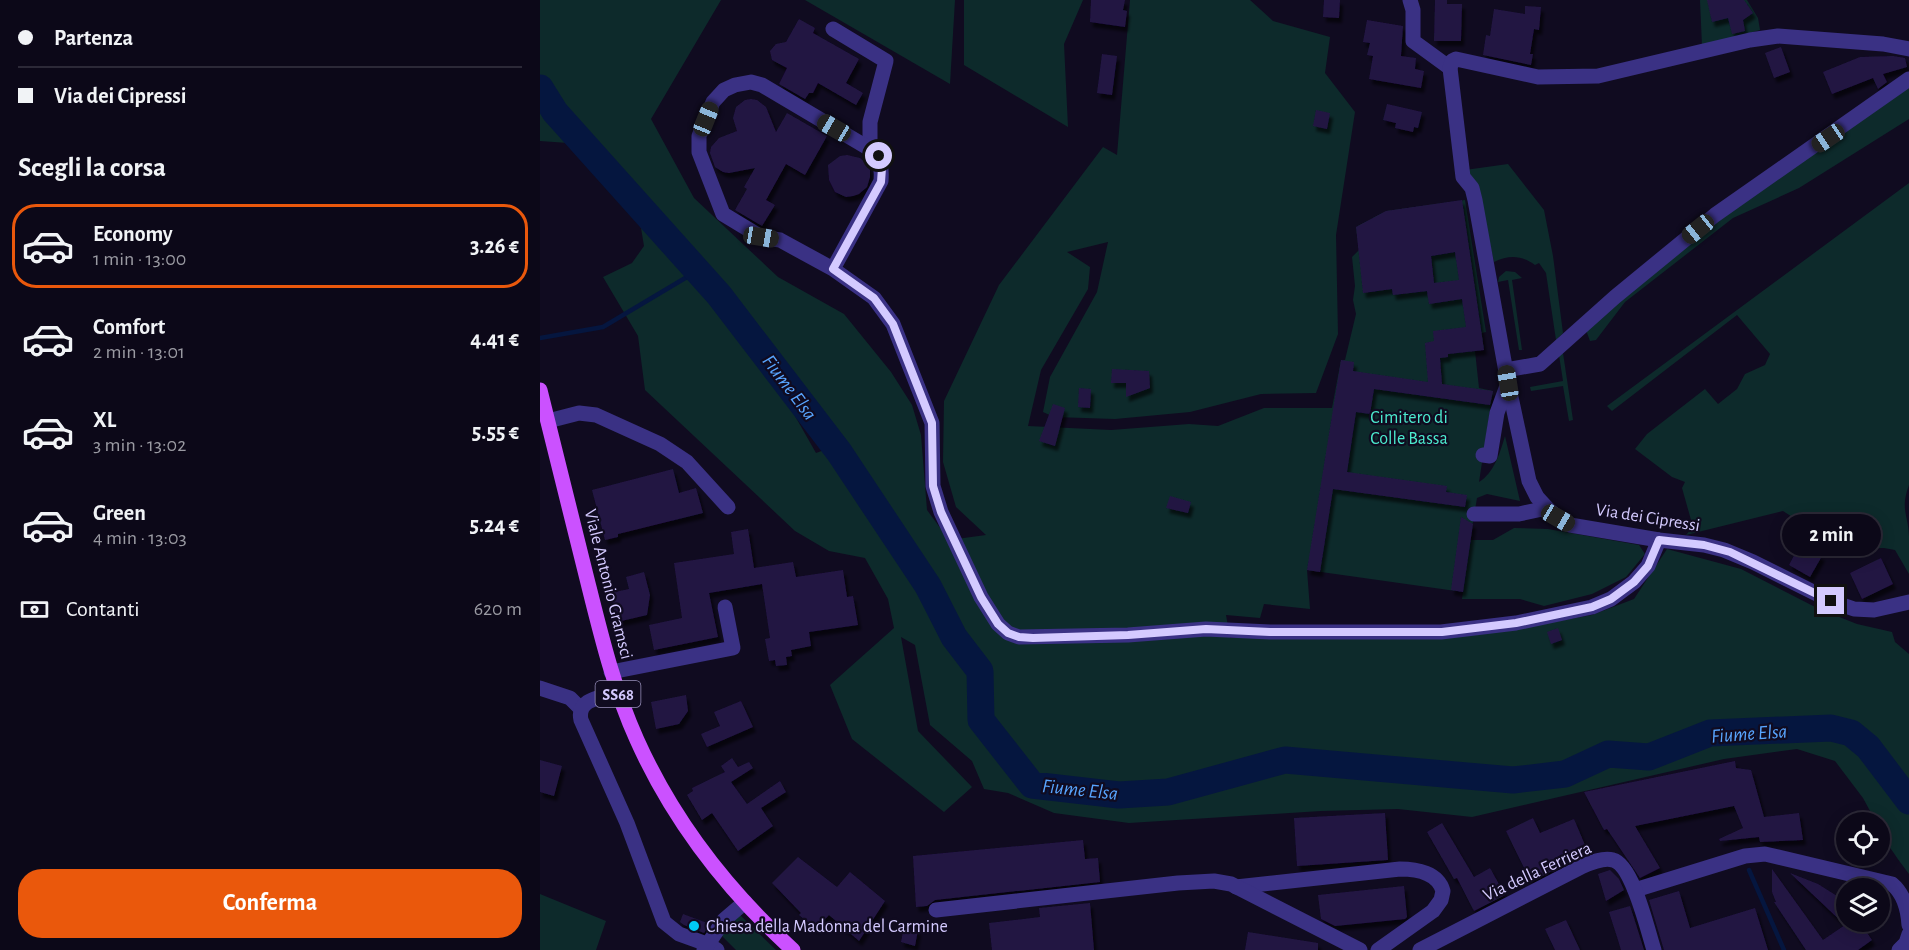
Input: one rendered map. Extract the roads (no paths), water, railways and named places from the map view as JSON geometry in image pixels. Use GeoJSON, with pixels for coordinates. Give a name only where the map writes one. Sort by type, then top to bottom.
{"type":"FeatureCollection","features":[{"type":"Feature","properties":{"kind":"main road","name":"Viale Antonio Gramsci"},"geometry":{"type":"LineString","coordinates":[[540,390],[611,672],[646,760],[670,804],[717,870],[793,950]]}},
{"type":"Feature","properties":{"kind":"street"},"geometry":{"type":"LineString","coordinates":[[1410,0],[1413,10],[1413,40],[1450,68],[1452,61],[1456,59],[1538,77],[1598,76],[1750,40],[1778,36],[1883,44],[1909,49]]}},
{"type":"Feature","properties":{"kind":"street"},"geometry":{"type":"LineString","coordinates":[[833,28],[886,61],[870,122],[870,149]]}},
{"type":"Feature","properties":{"kind":"street","name":"Via dei Cipressi"},"geometry":{"type":"LineString","coordinates":[[1450,68],[1464,177],[1472,188],[1475,200],[1507,376],[1529,481],[1537,497],[1558,518],[1570,525],[1704,545],[1730,552],[1831,601],[1854,609],[1874,610],[1909,602]]}},
{"type":"Feature","properties":{"kind":"street"},"geometry":{"type":"LineString","coordinates":[[1483,455],[1490,456],[1497,413],[1507,376],[1540,364],[1615,297],[1714,215],[1909,79]]}},
{"type":"Feature","properties":{"kind":"street"},"geometry":{"type":"LineString","coordinates":[[833,269],[881,182],[882,168],[879,156],[762,85],[751,82],[724,90],[713,102],[699,136],[699,152],[723,214],[761,237],[780,240],[833,269],[874,298],[893,324],[932,423],[933,486],[941,512],[981,597],[998,624],[1008,633],[1019,637],[1128,635],[1206,629],[1270,632],[1442,632],[1516,623],[1592,607],[1611,599],[1634,582],[1648,566],[1659,540]]}},
{"type":"Feature","properties":{"kind":"street"},"geometry":{"type":"LineString","coordinates":[[548,421],[579,413],[596,415],[660,444],[687,462],[728,507]]}},
{"type":"Feature","properties":{"kind":"street"},"geometry":{"type":"LineString","coordinates":[[1474,514],[1519,514],[1547,508]]}},
{"type":"Feature","properties":{"kind":"street"},"geometry":{"type":"LineString","coordinates":[[611,672],[733,648],[725,607]]}},
{"type":"Feature","properties":{"kind":"street"},"geometry":{"type":"LineString","coordinates":[[540,688],[570,698],[580,708],[581,720],[631,833],[661,918],[666,925],[675,933],[709,948],[724,920],[746,902]]}},
{"type":"Feature","properties":{"kind":"street"},"geometry":{"type":"LineString","coordinates":[[580,708],[588,701],[618,692]]}},
{"type":"Feature","properties":{"kind":"street"},"geometry":{"type":"LineString","coordinates":[[1635,890],[1745,856],[1759,854],[1783,857],[1892,884],[1899,891],[1905,903],[1909,925]]}},
{"type":"Feature","properties":{"kind":"street","name":"Via della Ferriera"},"geometry":{"type":"LineString","coordinates":[[1420,950],[1595,862],[1608,859],[1618,861],[1628,875],[1654,950]]}},
{"type":"Feature","properties":{"kind":"street"},"geometry":{"type":"LineString","coordinates":[[1236,887],[1400,869],[1423,872],[1437,880],[1443,891],[1436,908],[1378,950]]}},
{"type":"Feature","properties":{"kind":"street"},"geometry":{"type":"LineString","coordinates":[[936,910],[1178,883],[1218,882],[1236,887],[1360,950]]}},
{"type":"Feature","properties":{"kind":"street"},"geometry":{"type":"LineString","coordinates":[[1899,950],[1906,943],[1909,934]]}},
{"type":"Feature","properties":{"kind":"waterway","name":"Fiume Elsa"},"geometry":{"type":"LineString","coordinates":[[540,88],[555,112],[719,295],[839,452],[928,586],[954,637],[980,671],[981,720],[1032,785],[1119,795],[1168,792],[1285,760],[1513,780],[1565,774],[1608,754],[1649,757],[1710,733],[1831,728],[1851,733],[1868,747],[1909,801]]}},
{"type":"Feature","properties":{"kind":"waterway"},"geometry":{"type":"LineString","coordinates":[[540,338],[603,327],[697,271]]}},
{"type":"Feature","properties":{"kind":"waterway"},"geometry":{"type":"LineString","coordinates":[[1749,870],[1784,950]]}},
{"type":"Feature","properties":{"kind":"place","name":"Chiesa della Madonna del Carmine"},"geometry":{"type":"Point","coordinates":[694,926]}},
{"type":"Feature","properties":{"kind":"park label","name":"Cimitero di Colle Bassa"},"geometry":{"type":"Point","coordinates":[1409,427]}}]}
